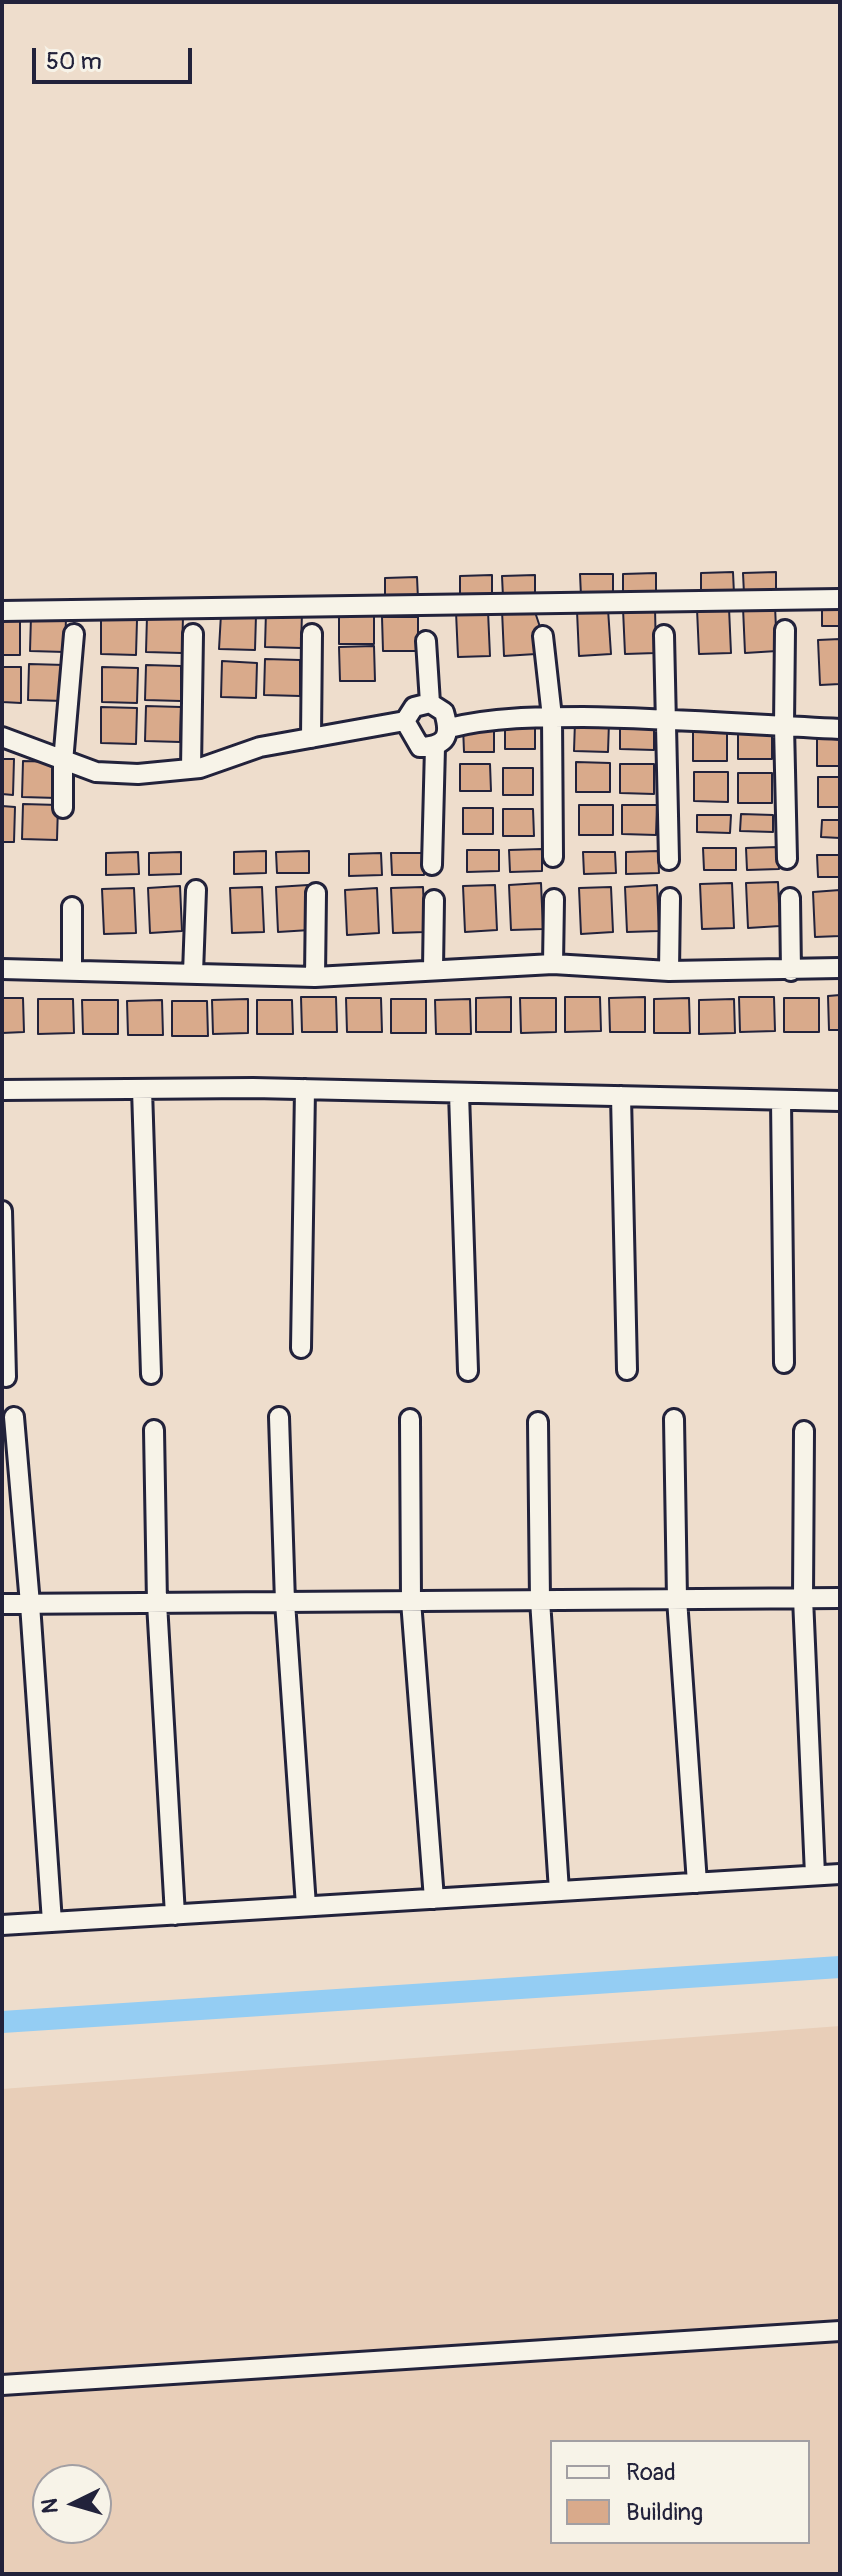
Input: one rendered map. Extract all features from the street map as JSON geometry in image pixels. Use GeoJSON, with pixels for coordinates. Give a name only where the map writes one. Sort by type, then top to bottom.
{"type":"FeatureCollection","features":[{"type":"Feature","properties":{"kind":"street"},"geometry":{"type":"LineString","coordinates":[[2,611],[840,599]]}},
{"type":"Feature","properties":{"kind":"street"},"geometry":{"type":"LineString","coordinates":[[785,630],[787,859]]}},
{"type":"Feature","properties":{"kind":"street"},"geometry":{"type":"LineString","coordinates":[[63,808],[63,762],[74,634]]}},
{"type":"Feature","properties":{"kind":"street"},"geometry":{"type":"LineString","coordinates":[[191,769],[193,634]]}},
{"type":"Feature","properties":{"kind":"street"},"geometry":{"type":"LineString","coordinates":[[311,738],[312,634]]}},
{"type":"Feature","properties":{"kind":"street"},"geometry":{"type":"LineString","coordinates":[[664,635],[669,860]]}},
{"type":"Feature","properties":{"kind":"street"},"geometry":{"type":"LineString","coordinates":[[543,636],[552,717],[553,857]]}},
{"type":"Feature","properties":{"kind":"street"},"geometry":{"type":"LineString","coordinates":[[426,641],[430,703]]}},
{"type":"Feature","properties":{"kind":"street"},"geometry":{"type":"LineString","coordinates":[[2,737],[96,772],[138,774],[191,769],[260,747],[405,721],[414,707],[430,703],[444,712],[449,728],[445,739],[435,747],[420,747],[405,721]]}},
{"type":"Feature","properties":{"kind":"street"},"geometry":{"type":"LineString","coordinates":[[449,728],[471,722],[552,717],[666,718],[840,729]]}},
{"type":"Feature","properties":{"kind":"street"},"geometry":{"type":"LineString","coordinates":[[432,865],[435,747]]}},
{"type":"Feature","properties":{"kind":"street"},"geometry":{"type":"LineString","coordinates":[[193,973],[196,890]]}},
{"type":"Feature","properties":{"kind":"street"},"geometry":{"type":"LineString","coordinates":[[315,977],[316,893]]}},
{"type":"Feature","properties":{"kind":"street"},"geometry":{"type":"LineString","coordinates":[[669,971],[670,898]]}},
{"type":"Feature","properties":{"kind":"street"},"geometry":{"type":"LineString","coordinates":[[790,898],[791,971]]}},
{"type":"Feature","properties":{"kind":"street"},"geometry":{"type":"LineString","coordinates":[[553,964],[554,899]]}},
{"type":"Feature","properties":{"kind":"street"},"geometry":{"type":"LineString","coordinates":[[433,969],[434,900]]}},
{"type":"Feature","properties":{"kind":"street"},"geometry":{"type":"LineString","coordinates":[[72,907],[72,969]]}},
{"type":"Feature","properties":{"kind":"street"},"geometry":{"type":"LineString","coordinates":[[2,969],[315,977],[553,964],[669,971],[840,968]]}},
{"type":"Feature","properties":{"kind":"street"},"geometry":{"type":"LineString","coordinates":[[142,1089],[151,1374]]}},
{"type":"Feature","properties":{"kind":"street"},"geometry":{"type":"LineString","coordinates":[[301,1348],[305,1089]]}},
{"type":"Feature","properties":{"kind":"street"},"geometry":{"type":"LineString","coordinates":[[2,1090],[305,1089],[840,1101]]}},
{"type":"Feature","properties":{"kind":"street"},"geometry":{"type":"LineString","coordinates":[[459,1093],[468,1371]]}},
{"type":"Feature","properties":{"kind":"street"},"geometry":{"type":"LineString","coordinates":[[621,1096],[627,1370]]}},
{"type":"Feature","properties":{"kind":"street"},"geometry":{"type":"LineString","coordinates":[[781,1100],[784,1363]]}},
{"type":"Feature","properties":{"kind":"street"},"geometry":{"type":"LineString","coordinates":[[2,1211],[6,1377]]}},
{"type":"Feature","properties":{"kind":"street"},"geometry":{"type":"LineString","coordinates":[[14,1417],[52,1922]]}},
{"type":"Feature","properties":{"kind":"street"},"geometry":{"type":"LineString","coordinates":[[279,1417],[285,1602],[306,1906]]}},
{"type":"Feature","properties":{"kind":"street"},"geometry":{"type":"LineString","coordinates":[[410,1419],[411,1601],[434,1899]]}},
{"type":"Feature","properties":{"kind":"street"},"geometry":{"type":"LineString","coordinates":[[674,1419],[677,1599],[697,1883]]}},
{"type":"Feature","properties":{"kind":"street"},"geometry":{"type":"LineString","coordinates":[[538,1422],[540,1600],[559,1891]]}},
{"type":"Feature","properties":{"kind":"street"},"geometry":{"type":"LineString","coordinates":[[154,1430],[157,1603],[175,1915]]}},
{"type":"Feature","properties":{"kind":"street"},"geometry":{"type":"LineString","coordinates":[[804,1431],[803,1598],[815,1875]]}},
{"type":"Feature","properties":{"kind":"street"},"geometry":{"type":"LineString","coordinates":[[2,1604],[840,1598]]}},
{"type":"Feature","properties":{"kind":"street"},"geometry":{"type":"LineString","coordinates":[[2,1925],[840,1874]]}},
{"type":"Feature","properties":{"kind":"street"},"geometry":{"type":"LineString","coordinates":[[2,2385],[840,2331]]}},
{"type":"Feature","properties":{"kind":"shaded area"},"geometry":{"type":"Polygon","coordinates":[[[840,2026],[840,2574],[2,2574],[2,2089],[840,2026]]]}},
{"type":"Feature","properties":{"kind":"building"},"geometry":{"type":"Polygon","coordinates":[[[733,572],[734,594],[701,595],[701,573],[733,572]]]}},
{"type":"Feature","properties":{"kind":"building"},"geometry":{"type":"Polygon","coordinates":[[[776,572],[776,594],[744,594],[743,573],[776,572]]]}},
{"type":"Feature","properties":{"kind":"building"},"geometry":{"type":"Polygon","coordinates":[[[656,573],[656,595],[623,596],[623,574],[656,573]]]}},
{"type":"Feature","properties":{"kind":"building"},"geometry":{"type":"Polygon","coordinates":[[[580,574],[613,574],[613,595],[581,596],[580,574]]]}},
{"type":"Feature","properties":{"kind":"building"},"geometry":{"type":"Polygon","coordinates":[[[492,575],[492,597],[460,598],[460,576],[492,575]]]}},
{"type":"Feature","properties":{"kind":"building"},"geometry":{"type":"Polygon","coordinates":[[[535,575],[535,597],[503,597],[502,576],[535,575]]]}},
{"type":"Feature","properties":{"kind":"building"},"geometry":{"type":"Polygon","coordinates":[[[417,577],[418,599],[385,600],[385,578],[417,577]]]}},
{"type":"Feature","properties":{"kind":"building"},"geometry":{"type":"Polygon","coordinates":[[[822,604],[840,604],[840,626],[822,626],[822,604]]]}},
{"type":"Feature","properties":{"kind":"building"},"geometry":{"type":"Polygon","coordinates":[[[775,606],[777,651],[745,653],[743,607],[775,606]]]}},
{"type":"Feature","properties":{"kind":"building"},"geometry":{"type":"Polygon","coordinates":[[[655,608],[656,653],[625,654],[623,609],[655,608]]]}},
{"type":"Feature","properties":{"kind":"building"},"geometry":{"type":"Polygon","coordinates":[[[729,608],[731,653],[699,654],[697,609],[729,608]]]}},
{"type":"Feature","properties":{"kind":"building"},"geometry":{"type":"Polygon","coordinates":[[[339,609],[374,609],[374,644],[339,644],[339,609]]]}},
{"type":"Feature","properties":{"kind":"building"},"geometry":{"type":"Polygon","coordinates":[[[534,609],[543,636],[536,654],[504,656],[502,610],[534,609]]]}},
{"type":"Feature","properties":{"kind":"building"},"geometry":{"type":"Polygon","coordinates":[[[608,609],[611,654],[579,656],[577,611],[608,609]]]}},
{"type":"Feature","properties":{"kind":"building"},"geometry":{"type":"Polygon","coordinates":[[[266,611],[302,612],[301,648],[265,647],[266,611]]]}},
{"type":"Feature","properties":{"kind":"building"},"geometry":{"type":"Polygon","coordinates":[[[488,611],[490,656],[458,657],[456,612],[488,611]]]}},
{"type":"Feature","properties":{"kind":"building"},"geometry":{"type":"Polygon","coordinates":[[[221,614],[256,615],[255,650],[219,649],[221,614]]]}},
{"type":"Feature","properties":{"kind":"building"},"geometry":{"type":"Polygon","coordinates":[[[31,616],[66,617],[65,652],[30,651],[31,616]]]}},
{"type":"Feature","properties":{"kind":"building"},"geometry":{"type":"Polygon","coordinates":[[[147,616],[183,617],[182,653],[146,652],[147,616]]]}},
{"type":"Feature","properties":{"kind":"building"},"geometry":{"type":"Polygon","coordinates":[[[382,617],[418,617],[418,651],[383,651],[382,617]]]}},
{"type":"Feature","properties":{"kind":"building"},"geometry":{"type":"Polygon","coordinates":[[[2,619],[20,619],[20,655],[2,655],[2,619]]]}},
{"type":"Feature","properties":{"kind":"building"},"geometry":{"type":"Polygon","coordinates":[[[101,619],[137,620],[136,655],[101,654],[101,619]]]}},
{"type":"Feature","properties":{"kind":"building"},"geometry":{"type":"Polygon","coordinates":[[[840,639],[840,684],[820,685],[818,640],[840,639]]]}},
{"type":"Feature","properties":{"kind":"building"},"geometry":{"type":"Polygon","coordinates":[[[374,646],[375,681],[340,681],[339,647],[374,646]]]}},
{"type":"Feature","properties":{"kind":"building"},"geometry":{"type":"Polygon","coordinates":[[[265,659],[300,660],[300,696],[264,695],[265,659]]]}},
{"type":"Feature","properties":{"kind":"building"},"geometry":{"type":"Polygon","coordinates":[[[222,661],[257,663],[256,698],[221,697],[222,661]]]}},
{"type":"Feature","properties":{"kind":"building"},"geometry":{"type":"Polygon","coordinates":[[[29,664],[65,665],[64,701],[28,700],[29,664]]]}},
{"type":"Feature","properties":{"kind":"building"},"geometry":{"type":"Polygon","coordinates":[[[146,665],[181,666],[181,701],[145,700],[146,665]]]}},
{"type":"Feature","properties":{"kind":"building"},"geometry":{"type":"Polygon","coordinates":[[[2,667],[21,667],[21,703],[2,702],[2,667]]]}},
{"type":"Feature","properties":{"kind":"building"},"geometry":{"type":"Polygon","coordinates":[[[102,667],[138,668],[137,703],[102,702],[102,667]]]}},
{"type":"Feature","properties":{"kind":"building"},"geometry":{"type":"Polygon","coordinates":[[[146,706],[181,707],[180,742],[145,741],[146,706]]]}},
{"type":"Feature","properties":{"kind":"building"},"geometry":{"type":"Polygon","coordinates":[[[101,707],[137,708],[136,744],[101,743],[101,707]]]}},
{"type":"Feature","properties":{"kind":"building"},"geometry":{"type":"Polygon","coordinates":[[[620,720],[654,720],[654,750],[620,749],[620,720]]]}},
{"type":"Feature","properties":{"kind":"building"},"geometry":{"type":"Polygon","coordinates":[[[575,721],[609,722],[608,752],[574,751],[575,721]]]}},
{"type":"Feature","properties":{"kind":"building"},"geometry":{"type":"Polygon","coordinates":[[[535,722],[535,749],[505,749],[505,723],[535,722]]]}},
{"type":"Feature","properties":{"kind":"building"},"geometry":{"type":"Polygon","coordinates":[[[494,725],[494,752],[464,752],[463,726],[494,725]]]}},
{"type":"Feature","properties":{"kind":"building"},"geometry":{"type":"Polygon","coordinates":[[[738,729],[772,730],[772,759],[738,759],[738,729]]]}},
{"type":"Feature","properties":{"kind":"building"},"geometry":{"type":"Polygon","coordinates":[[[693,731],[727,731],[727,761],[693,761],[693,731]]]}},
{"type":"Feature","properties":{"kind":"building"},"geometry":{"type":"Polygon","coordinates":[[[817,736],[840,736],[840,766],[817,766],[817,736]]]}},
{"type":"Feature","properties":{"kind":"building"},"geometry":{"type":"Polygon","coordinates":[[[2,759],[14,759],[13,795],[2,794],[2,759]]]}},
{"type":"Feature","properties":{"kind":"building"},"geometry":{"type":"Polygon","coordinates":[[[23,761],[58,762],[57,798],[22,797],[23,761]]]}},
{"type":"Feature","properties":{"kind":"building"},"geometry":{"type":"Polygon","coordinates":[[[576,762],[610,763],[610,792],[576,792],[576,762]]]}},
{"type":"Feature","properties":{"kind":"building"},"geometry":{"type":"Polygon","coordinates":[[[460,764],[490,764],[491,791],[460,791],[460,764]]]}},
{"type":"Feature","properties":{"kind":"building"},"geometry":{"type":"Polygon","coordinates":[[[620,764],[654,764],[654,794],[620,793],[620,764]]]}},
{"type":"Feature","properties":{"kind":"building"},"geometry":{"type":"Polygon","coordinates":[[[503,768],[533,768],[533,795],[503,795],[503,768]]]}},
{"type":"Feature","properties":{"kind":"building"},"geometry":{"type":"Polygon","coordinates":[[[694,772],[728,772],[728,802],[694,801],[694,772]]]}},
{"type":"Feature","properties":{"kind":"building"},"geometry":{"type":"Polygon","coordinates":[[[738,773],[772,773],[772,803],[738,803],[738,773]]]}},
{"type":"Feature","properties":{"kind":"building"},"geometry":{"type":"Polygon","coordinates":[[[818,777],[840,777],[840,807],[818,807],[818,777]]]}},
{"type":"Feature","properties":{"kind":"building"},"geometry":{"type":"Polygon","coordinates":[[[23,804],[58,805],[57,840],[22,839],[23,804]]]}},
{"type":"Feature","properties":{"kind":"building"},"geometry":{"type":"Polygon","coordinates":[[[579,805],[613,805],[613,835],[579,835],[579,805]]]}},
{"type":"Feature","properties":{"kind":"building"},"geometry":{"type":"Polygon","coordinates":[[[622,805],[657,805],[656,835],[622,834],[622,805]]]}},
{"type":"Feature","properties":{"kind":"building"},"geometry":{"type":"Polygon","coordinates":[[[2,806],[15,807],[14,842],[2,842],[2,806]]]}},
{"type":"Feature","properties":{"kind":"building"},"geometry":{"type":"Polygon","coordinates":[[[463,808],[493,808],[493,834],[463,834],[463,808]]]}},
{"type":"Feature","properties":{"kind":"building"},"geometry":{"type":"Polygon","coordinates":[[[503,809],[533,809],[534,836],[503,836],[503,809]]]}},
{"type":"Feature","properties":{"kind":"building"},"geometry":{"type":"Polygon","coordinates":[[[741,814],[773,815],[773,832],[740,831],[741,814]]]}},
{"type":"Feature","properties":{"kind":"building"},"geometry":{"type":"Polygon","coordinates":[[[697,815],[731,815],[730,833],[697,832],[697,815]]]}},
{"type":"Feature","properties":{"kind":"building"},"geometry":{"type":"Polygon","coordinates":[[[822,820],[840,820],[840,838],[821,837],[822,820]]]}},
{"type":"Feature","properties":{"kind":"building"},"geometry":{"type":"Polygon","coordinates":[[[778,847],[779,869],[747,870],[746,848],[778,847]]]}},
{"type":"Feature","properties":{"kind":"building"},"geometry":{"type":"Polygon","coordinates":[[[703,848],[736,848],[736,870],[704,870],[703,848]]]}},
{"type":"Feature","properties":{"kind":"building"},"geometry":{"type":"Polygon","coordinates":[[[542,849],[542,871],[510,872],[509,850],[542,849]]]}},
{"type":"Feature","properties":{"kind":"building"},"geometry":{"type":"Polygon","coordinates":[[[467,850],[499,850],[499,871],[467,872],[467,850]]]}},
{"type":"Feature","properties":{"kind":"building"},"geometry":{"type":"Polygon","coordinates":[[[266,851],[266,873],[234,874],[234,852],[266,851]]]}},
{"type":"Feature","properties":{"kind":"building"},"geometry":{"type":"Polygon","coordinates":[[[309,851],[309,873],[277,873],[276,852],[309,851]]]}},
{"type":"Feature","properties":{"kind":"building"},"geometry":{"type":"Polygon","coordinates":[[[658,851],[659,873],[626,874],[626,852],[658,851]]]}},
{"type":"Feature","properties":{"kind":"building"},"geometry":{"type":"Polygon","coordinates":[[[138,852],[139,874],[106,875],[106,853],[138,852]]]}},
{"type":"Feature","properties":{"kind":"building"},"geometry":{"type":"Polygon","coordinates":[[[181,852],[181,874],[149,875],[149,853],[181,852]]]}},
{"type":"Feature","properties":{"kind":"building"},"geometry":{"type":"Polygon","coordinates":[[[583,852],[615,852],[616,873],[584,874],[583,852]]]}},
{"type":"Feature","properties":{"kind":"building"},"geometry":{"type":"Polygon","coordinates":[[[381,853],[382,875],[349,876],[349,854],[381,853]]]}},
{"type":"Feature","properties":{"kind":"building"},"geometry":{"type":"Polygon","coordinates":[[[391,853],[424,853],[424,875],[392,875],[391,853]]]}},
{"type":"Feature","properties":{"kind":"building"},"geometry":{"type":"Polygon","coordinates":[[[817,855],[840,855],[840,877],[818,877],[817,855]]]}},
{"type":"Feature","properties":{"kind":"building"},"geometry":{"type":"Polygon","coordinates":[[[778,882],[780,926],[748,928],[746,883],[778,882]]]}},
{"type":"Feature","properties":{"kind":"building"},"geometry":{"type":"Polygon","coordinates":[[[541,883],[543,929],[511,930],[509,885],[541,883]]]}},
{"type":"Feature","properties":{"kind":"building"},"geometry":{"type":"Polygon","coordinates":[[[732,883],[734,928],[702,929],[700,884],[732,883]]]}},
{"type":"Feature","properties":{"kind":"building"},"geometry":{"type":"Polygon","coordinates":[[[308,885],[310,930],[278,932],[276,887],[308,885]]]}},
{"type":"Feature","properties":{"kind":"building"},"geometry":{"type":"Polygon","coordinates":[[[495,885],[497,930],[465,932],[463,886],[495,885]]]}},
{"type":"Feature","properties":{"kind":"building"},"geometry":{"type":"Polygon","coordinates":[[[657,885],[659,931],[627,932],[625,887],[657,885]]]}},
{"type":"Feature","properties":{"kind":"building"},"geometry":{"type":"Polygon","coordinates":[[[180,886],[182,931],[150,933],[148,888],[180,886]]]}},
{"type":"Feature","properties":{"kind":"building"},"geometry":{"type":"Polygon","coordinates":[[[262,887],[264,932],[232,933],[230,888],[262,887]]]}},
{"type":"Feature","properties":{"kind":"building"},"geometry":{"type":"Polygon","coordinates":[[[423,887],[425,932],[393,933],[391,888],[423,887]]]}},
{"type":"Feature","properties":{"kind":"building"},"geometry":{"type":"Polygon","coordinates":[[[611,887],[613,932],[581,934],[579,888],[611,887]]]}},
{"type":"Feature","properties":{"kind":"building"},"geometry":{"type":"Polygon","coordinates":[[[134,888],[136,933],[104,934],[102,889],[134,888]]]}},
{"type":"Feature","properties":{"kind":"building"},"geometry":{"type":"Polygon","coordinates":[[[377,888],[379,933],[347,935],[345,890],[377,888]]]}},
{"type":"Feature","properties":{"kind":"building"},"geometry":{"type":"Polygon","coordinates":[[[840,890],[840,936],[815,937],[813,892],[840,890]]]}},
{"type":"Feature","properties":{"kind":"building"},"geometry":{"type":"Polygon","coordinates":[[[840,995],[840,1030],[829,1030],[828,996],[840,995]]]}},
{"type":"Feature","properties":{"kind":"building"},"geometry":{"type":"Polygon","coordinates":[[[301,997],[336,997],[337,1032],[302,1032],[301,997]]]}},
{"type":"Feature","properties":{"kind":"building"},"geometry":{"type":"Polygon","coordinates":[[[511,997],[511,1032],[476,1032],[476,998],[511,997]]]}},
{"type":"Feature","properties":{"kind":"building"},"geometry":{"type":"Polygon","coordinates":[[[565,997],[600,997],[601,1031],[565,1032],[565,997]]]}},
{"type":"Feature","properties":{"kind":"building"},"geometry":{"type":"Polygon","coordinates":[[[645,997],[645,1032],[610,1032],[609,998],[645,997]]]}},
{"type":"Feature","properties":{"kind":"building"},"geometry":{"type":"Polygon","coordinates":[[[739,997],[774,997],[775,1031],[740,1032],[739,997]]]}},
{"type":"Feature","properties":{"kind":"building"},"geometry":{"type":"Polygon","coordinates":[[[2,998],[23,998],[24,1032],[2,1033],[2,998]]]}},
{"type":"Feature","properties":{"kind":"building"},"geometry":{"type":"Polygon","coordinates":[[[346,998],[381,998],[382,1032],[347,1032],[346,998]]]}},
{"type":"Feature","properties":{"kind":"building"},"geometry":{"type":"Polygon","coordinates":[[[520,998],[556,998],[556,1032],[521,1033],[520,998]]]}},
{"type":"Feature","properties":{"kind":"building"},"geometry":{"type":"Polygon","coordinates":[[[689,998],[690,1033],[654,1033],[654,999],[689,998]]]}},
{"type":"Feature","properties":{"kind":"building"},"geometry":{"type":"Polygon","coordinates":[[[784,998],[819,998],[819,1032],[784,1032],[784,998]]]}},
{"type":"Feature","properties":{"kind":"building"},"geometry":{"type":"Polygon","coordinates":[[[38,999],[73,999],[74,1033],[38,1034],[38,999]]]}},
{"type":"Feature","properties":{"kind":"building"},"geometry":{"type":"Polygon","coordinates":[[[248,999],[248,1033],[213,1034],[212,1000],[248,999]]]}},
{"type":"Feature","properties":{"kind":"building"},"geometry":{"type":"Polygon","coordinates":[[[391,999],[426,999],[426,1033],[391,1033],[391,999]]]}},
{"type":"Feature","properties":{"kind":"building"},"geometry":{"type":"Polygon","coordinates":[[[470,999],[471,1034],[436,1034],[435,1000],[470,999]]]}},
{"type":"Feature","properties":{"kind":"building"},"geometry":{"type":"Polygon","coordinates":[[[734,999],[735,1033],[699,1034],[699,1000],[734,999]]]}},
{"type":"Feature","properties":{"kind":"building"},"geometry":{"type":"Polygon","coordinates":[[[82,1000],[118,1000],[118,1034],[83,1034],[82,1000]]]}},
{"type":"Feature","properties":{"kind":"building"},"geometry":{"type":"Polygon","coordinates":[[[162,1000],[163,1035],[128,1035],[127,1001],[162,1000]]]}},
{"type":"Feature","properties":{"kind":"building"},"geometry":{"type":"Polygon","coordinates":[[[257,1000],[292,1000],[293,1034],[257,1034],[257,1000]]]}},
{"type":"Feature","properties":{"kind":"building"},"geometry":{"type":"Polygon","coordinates":[[[172,1001],[207,1001],[208,1036],[172,1036],[172,1001]]]}},
{"type":"Feature","properties":{"kind":"waterway"},"geometry":{"type":"LineString","coordinates":[[2,2022],[840,1967]]}}]}
